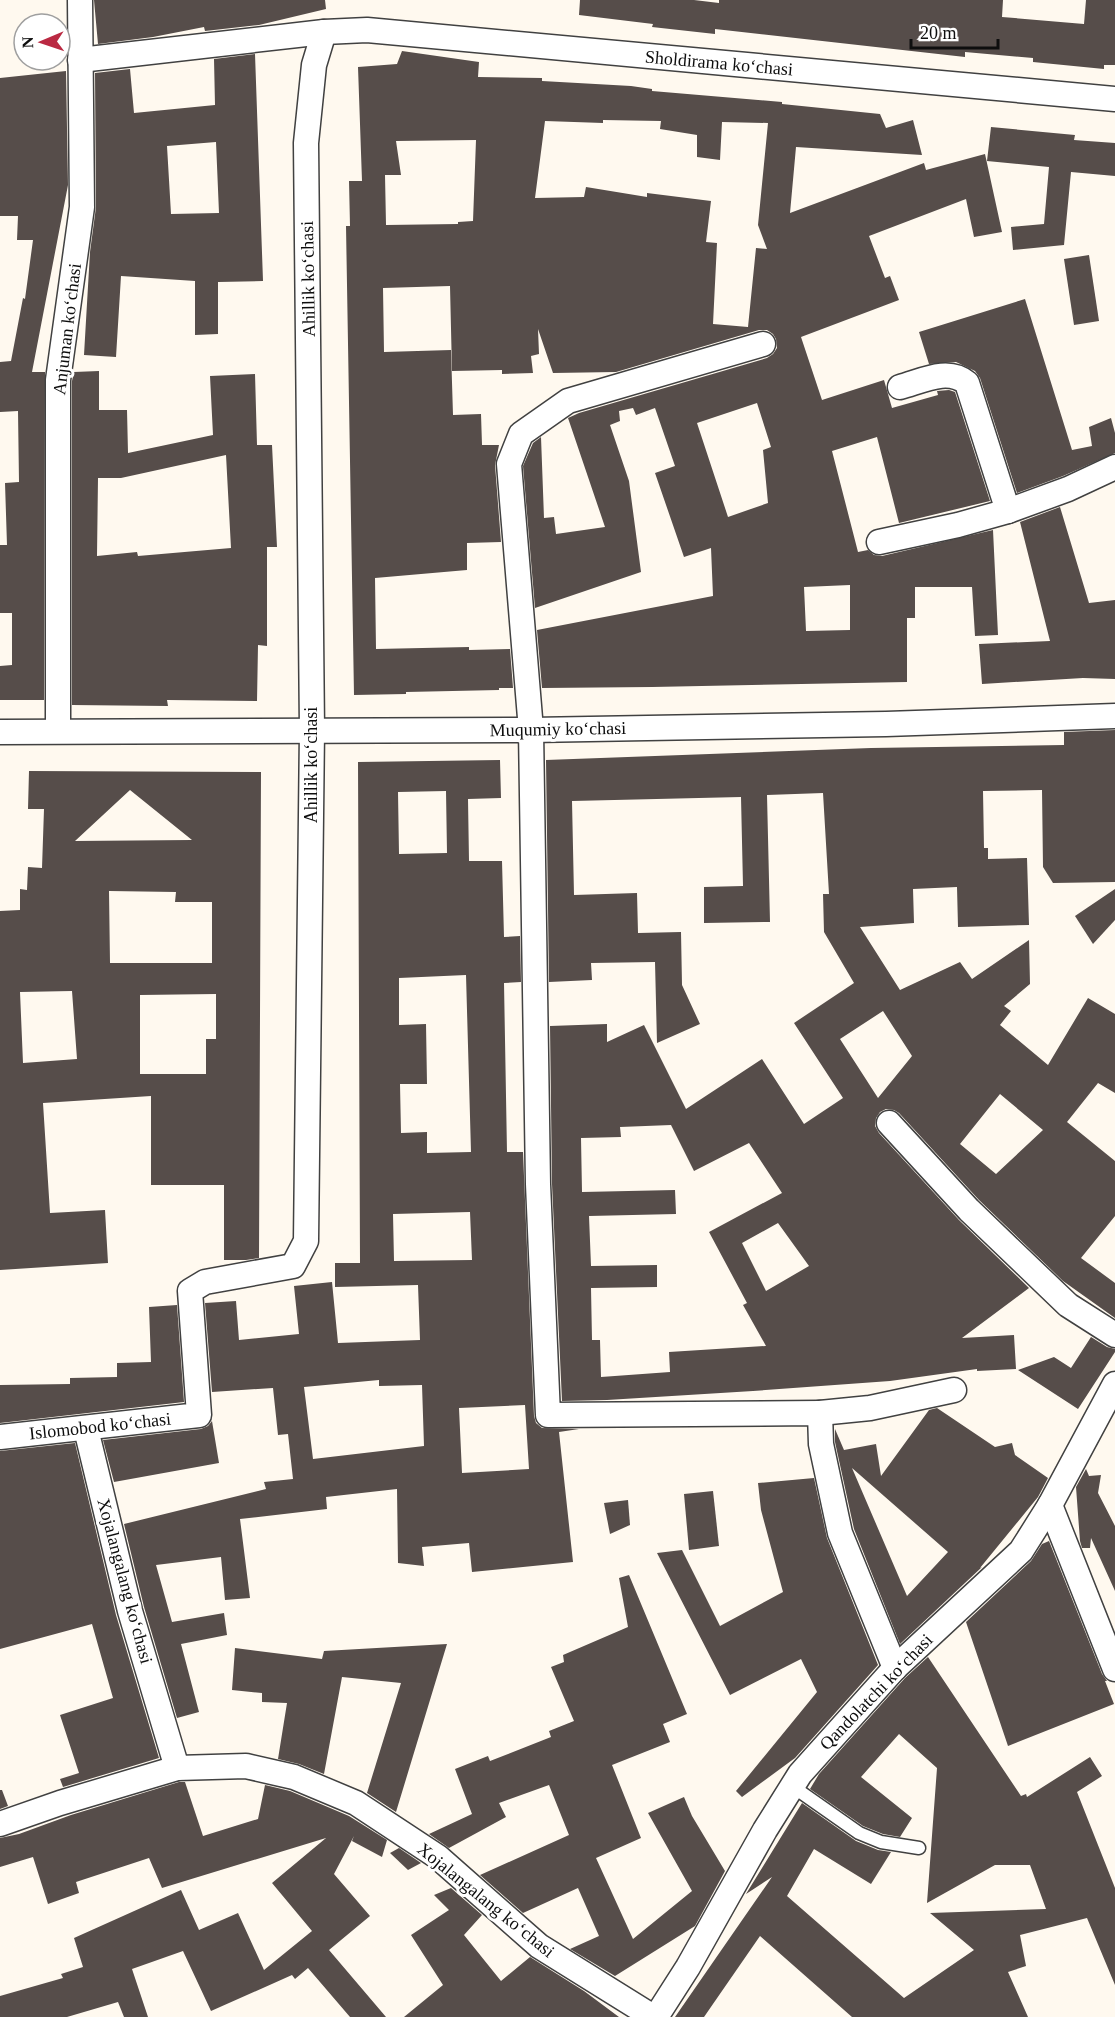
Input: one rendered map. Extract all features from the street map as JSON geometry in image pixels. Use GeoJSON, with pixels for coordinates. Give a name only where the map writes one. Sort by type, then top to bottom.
{"type":"FeatureCollection","features":[{"type":"Feature","properties":{"kind":"street","name":"Anjuman koʻchasi"},"geometry":{"type":"LineString","coordinates":[[58,731],[58,380],[82,207],[80,0]]}},
{"type":"Feature","properties":{"kind":"street","name":"Sholdirama ko‘chasi"},"geometry":{"type":"LineString","coordinates":[[80,60],[324,32],[367,30],[1115,99]]}},
{"type":"Feature","properties":{"kind":"street","name":"Ahillik koʻchasi"},"geometry":{"type":"LineString","coordinates":[[199,1415],[190,1291],[205,1282],[293,1266],[306,1241],[312,730],[306,143],[314,65],[324,32]]}},
{"type":"Feature","properties":{"kind":"street"},"geometry":{"type":"LineString","coordinates":[[763,344],[567,401],[521,434],[509,464],[531,730],[538,1184],[548,1415],[820,1413],[870,1408],[954,1390]]}},
{"type":"Feature","properties":{"kind":"street"},"geometry":{"type":"LineString","coordinates":[[900,387],[947,374],[959,377],[967,383],[1008,511]]}},
{"type":"Feature","properties":{"kind":"street"},"geometry":{"type":"LineString","coordinates":[[879,542],[958,525],[1008,511],[1068,489],[1115,467]]}},
{"type":"Feature","properties":{"kind":"street","name":"Muqumiy koʻchasi"},"geometry":{"type":"LineString","coordinates":[[0,732],[531,730],[886,724],[1115,716]]}},
{"type":"Feature","properties":{"kind":"street"},"geometry":{"type":"LineString","coordinates":[[889,1122],[969,1210],[1068,1305],[1115,1335]]}},
{"type":"Feature","properties":{"kind":"street","name":"Qandolatchi koʻchasi"},"geometry":{"type":"LineString","coordinates":[[654,2017],[688,1967],[765,1830],[800,1774],[895,1668],[1021,1551],[1050,1505],[1113,1392]]}},
{"type":"Feature","properties":{"kind":"street"},"geometry":{"type":"LineString","coordinates":[[820,1413],[821,1444],[840,1533],[895,1668]]}},
{"type":"Feature","properties":{"kind":"street","name":"Islomobod ko‘chasi"},"geometry":{"type":"LineString","coordinates":[[0,1437],[199,1415]]}},
{"type":"Feature","properties":{"kind":"street","name":"Xojalangalang koʻchasi"},"geometry":{"type":"LineString","coordinates":[[86,1429],[130,1611],[177,1768]]}},
{"type":"Feature","properties":{"kind":"street"},"geometry":{"type":"LineString","coordinates":[[1050,1505],[1115,1669]]}},
{"type":"Feature","properties":{"kind":"street","name":"Xojalangalang koʻchasi"},"geometry":{"type":"LineString","coordinates":[[0,1824],[60,1803],[177,1768],[246,1766],[294,1777],[356,1803],[438,1857],[539,1946],[654,2017]]}},
{"type":"Feature","properties":{"kind":"lane"},"geometry":{"type":"LineString","coordinates":[[792,1786],[859,1833],[881,1842],[919,1848]]}},
{"type":"Feature","properties":{"kind":"building"},"geometry":{"type":"Polygon","coordinates":[[[94,0],[325,0],[326,9],[259,25],[205,31],[204,27],[98,44],[94,0]]]}},
{"type":"Feature","properties":{"kind":"building"},"geometry":{"type":"Polygon","coordinates":[[[580,0],[694,0],[719,3],[719,0],[1003,0],[1002,17],[1084,24],[1086,0],[1115,0],[1115,65],[1104,65],[1104,69],[1033,62],[1033,58],[965,52],[965,57],[715,29],[715,34],[652,27],[653,24],[579,15],[580,0]]]}},
{"type":"Feature","properties":{"kind":"building"},"geometry":{"type":"Polygon","coordinates":[[[402,51],[479,62],[478,77],[542,78],[542,81],[631,86],[652,89],[652,91],[782,102],[782,104],[880,114],[886,128],[913,120],[922,155],[796,147],[790,213],[924,163],[926,170],[985,154],[1002,232],[974,237],[966,199],[869,236],[885,278],[890,276],[899,300],[801,337],[822,400],[884,380],[892,408],[938,395],[937,391],[955,392],[990,501],[899,523],[877,437],[832,451],[858,552],[868,550],[874,555],[882,556],[993,530],[998,635],[975,636],[972,587],[915,587],[915,618],[907,618],[907,682],[542,688],[537,630],[713,596],[711,548],[684,557],[655,473],[675,466],[655,408],[636,415],[633,408],[619,411],[620,421],[610,425],[629,481],[641,572],[535,608],[523,466],[533,443],[541,437],[544,518],[554,517],[556,534],[605,527],[568,418],[767,358],[777,348],[776,339],[767,330],[759,330],[616,372],[553,373],[538,329],[539,354],[531,356],[533,373],[502,374],[502,370],[452,371],[450,286],[383,288],[384,352],[451,350],[453,415],[481,414],[482,445],[499,445],[495,465],[501,542],[467,543],[467,570],[375,578],[376,649],[469,647],[469,650],[510,649],[513,688],[354,695],[346,226],[350,226],[349,181],[362,181],[358,67],[397,64],[402,51]],[[603,120],[603,123],[545,121],[535,198],[584,197],[586,187],[647,197],[647,193],[711,201],[706,242],[717,243],[713,324],[748,327],[756,248],[767,249],[758,225],[768,123],[722,122],[720,160],[697,157],[697,135],[660,129],[661,121],[603,120]],[[476,140],[396,141],[401,175],[385,175],[386,225],[458,224],[458,222],[473,221],[476,140]],[[757,403],[697,423],[728,517],[768,503],[763,450],[771,447],[757,403]],[[850,585],[804,587],[806,631],[850,630],[850,585]]]}},
{"type":"Feature","properties":{"kind":"building"},"geometry":{"type":"Polygon","coordinates":[[[255,54],[263,281],[218,282],[218,334],[195,335],[195,281],[121,276],[116,357],[84,355],[90,252],[96,207],[95,73],[130,69],[134,113],[215,105],[214,59],[255,54]],[[216,142],[167,146],[171,214],[219,213],[216,142]]]}},
{"type":"Feature","properties":{"kind":"building"},"geometry":{"type":"Polygon","coordinates":[[[66,72],[68,185],[32,372],[45,372],[44,700],[0,700],[0,666],[12,665],[12,613],[0,613],[0,545],[7,545],[5,483],[19,482],[18,411],[0,412],[0,362],[11,361],[23,298],[25,299],[33,240],[17,240],[18,216],[0,216],[0,78],[66,72]]]}},
{"type":"Feature","properties":{"kind":"building"},"geometry":{"type":"Polygon","coordinates":[[[991,127],[1075,135],[1074,140],[1115,143],[1115,176],[1071,172],[1064,245],[1013,250],[1011,227],[1044,224],[1049,167],[987,161],[991,127]]]}},
{"type":"Feature","properties":{"kind":"building"},"geometry":{"type":"Polygon","coordinates":[[[1089,255],[1099,321],[1074,325],[1064,259],[1089,255]]]}},
{"type":"Feature","properties":{"kind":"building"},"geometry":{"type":"Polygon","coordinates":[[[1025,299],[1072,450],[1092,446],[1089,427],[1111,418],[1115,433],[1115,453],[1017,493],[980,378],[975,371],[956,362],[929,364],[919,332],[1025,299]]]}},
{"type":"Feature","properties":{"kind":"building"},"geometry":{"type":"Polygon","coordinates":[[[99,371],[99,410],[127,410],[128,453],[213,435],[210,376],[255,374],[257,445],[272,445],[277,547],[267,547],[267,646],[258,645],[257,701],[167,700],[168,706],[72,705],[72,381],[74,372],[99,371]],[[226,455],[121,478],[98,478],[97,556],[137,552],[138,556],[231,548],[226,455]]]}},
{"type":"Feature","properties":{"kind":"building"},"geometry":{"type":"Polygon","coordinates":[[[1060,507],[1089,603],[1115,600],[1115,679],[1083,678],[982,684],[979,644],[1050,641],[1020,522],[1060,507]]]}},
{"type":"Feature","properties":{"kind":"building"},"geometry":{"type":"Polygon","coordinates":[[[1115,730],[1115,882],[1053,883],[1043,867],[1042,790],[983,791],[984,848],[988,848],[988,859],[1027,858],[1029,925],[958,927],[957,887],[913,889],[914,923],[860,927],[900,990],[960,962],[972,979],[1029,940],[1030,984],[1004,1006],[1011,1011],[1000,1025],[1048,1065],[1088,998],[1115,1014],[1115,1093],[1098,1083],[1067,1122],[1115,1161],[1115,1216],[1081,1258],[1115,1283],[1115,1318],[1063,1281],[979,1200],[899,1113],[886,1109],[876,1118],[875,1126],[879,1133],[959,1220],[1029,1288],[962,1338],[1014,1335],[1016,1369],[977,1371],[977,1369],[890,1381],[753,1391],[562,1401],[552,1184],[550,1026],[607,1024],[607,1042],[644,1025],[686,1109],[762,1059],[804,1124],[843,1098],[794,1023],[854,983],[824,932],[823,894],[829,894],[823,793],[767,795],[770,922],[704,923],[704,887],[743,886],[741,797],[572,801],[574,895],[637,893],[638,933],[681,932],[682,985],[700,1024],[657,1043],[655,962],[591,963],[592,980],[549,982],[546,760],[871,748],[1064,745],[1064,732],[1115,730]],[[883,1011],[840,1039],[878,1098],[912,1056],[883,1011]],[[1000,1094],[960,1144],[996,1174],[1043,1130],[1000,1094]],[[671,1125],[620,1127],[621,1137],[581,1138],[582,1192],[675,1190],[676,1214],[589,1216],[591,1266],[657,1265],[657,1287],[591,1288],[592,1340],[600,1340],[601,1377],[670,1372],[669,1352],[766,1346],[743,1305],[747,1303],[709,1232],[782,1193],[749,1143],[694,1171],[671,1125]],[[778,1223],[742,1243],[766,1291],[809,1266],[778,1223]]]}},
{"type":"Feature","properties":{"kind":"building"},"geometry":{"type":"Polygon","coordinates":[[[500,760],[501,798],[468,799],[469,861],[502,861],[504,937],[520,936],[521,982],[504,983],[507,1152],[523,1152],[534,1416],[536,1423],[542,1428],[579,1429],[559,1432],[573,1562],[472,1572],[469,1543],[422,1547],[424,1566],[398,1563],[397,1489],[326,1497],[327,1509],[240,1519],[250,1598],[225,1600],[221,1557],[156,1565],[172,1622],[224,1613],[227,1635],[181,1644],[199,1712],[177,1718],[144,1607],[124,1524],[266,1489],[264,1482],[293,1479],[288,1434],[278,1435],[273,1388],[212,1392],[205,1303],[236,1301],[239,1340],[299,1334],[294,1286],[332,1282],[338,1343],[420,1340],[418,1285],[335,1287],[335,1263],[360,1263],[358,762],[500,760]],[[446,791],[398,792],[399,854],[447,853],[446,791]],[[466,975],[399,978],[399,1025],[426,1024],[427,1084],[400,1084],[401,1133],[427,1132],[427,1153],[471,1152],[466,975]],[[470,1212],[393,1214],[394,1261],[472,1260],[470,1212]],[[379,1380],[304,1387],[313,1459],[424,1446],[422,1385],[379,1386],[379,1380]],[[525,1405],[459,1408],[462,1473],[529,1469],[525,1405]]]}},
{"type":"Feature","properties":{"kind":"building"},"geometry":{"type":"Polygon","coordinates":[[[29,771],[261,772],[259,1258],[224,1260],[224,1185],[151,1185],[151,1096],[43,1103],[50,1213],[105,1210],[108,1263],[0,1270],[0,911],[20,910],[20,889],[27,890],[28,867],[42,868],[44,809],[28,809],[29,771]],[[130,790],[75,841],[192,840],[130,790]],[[109,891],[110,963],[212,963],[212,902],[175,902],[176,892],[109,891]],[[72,991],[20,992],[23,1063],[77,1059],[72,991]],[[216,994],[140,995],[140,1074],[206,1074],[206,1039],[216,1039],[216,994]]]}},
{"type":"Feature","properties":{"kind":"building"},"geometry":{"type":"Polygon","coordinates":[[[1115,889],[1115,920],[1093,944],[1075,916],[1115,889]]]}},
{"type":"Feature","properties":{"kind":"building"},"geometry":{"type":"Polygon","coordinates":[[[177,1305],[184,1402],[0,1423],[0,1385],[70,1384],[70,1378],[117,1377],[117,1363],[151,1362],[149,1307],[177,1305]]]}},
{"type":"Feature","properties":{"kind":"building"},"geometry":{"type":"Polygon","coordinates":[[[1091,1337],[1115,1349],[1115,1352],[1078,1409],[1018,1370],[1054,1357],[1071,1368],[1091,1337]]]}},
{"type":"Feature","properties":{"kind":"building"},"geometry":{"type":"Polygon","coordinates":[[[937,1408],[995,1447],[1012,1443],[1015,1455],[1048,1478],[1038,1497],[980,1568],[982,1567],[900,1644],[854,1529],[835,1442],[835,1429],[844,1450],[876,1444],[881,1476],[929,1410],[937,1408]],[[852,1468],[907,1596],[948,1552],[852,1468]]]}},
{"type":"Feature","properties":{"kind":"building"},"geometry":{"type":"Polygon","coordinates":[[[212,1421],[219,1463],[114,1482],[103,1440],[201,1429],[212,1421]]]}},
{"type":"Feature","properties":{"kind":"building"},"geometry":{"type":"Polygon","coordinates":[[[75,1443],[116,1615],[159,1758],[63,1787],[60,1779],[79,1773],[60,1715],[113,1698],[92,1624],[0,1649],[0,1451],[75,1443]]]}},
{"type":"Feature","properties":{"kind":"building"},"geometry":{"type":"Polygon","coordinates":[[[1086,1469],[1089,1476],[1101,1475],[1098,1493],[1115,1526],[1115,1591],[1091,1538],[1090,1548],[1082,1548],[1080,1541],[1076,1487],[1086,1469]]]}},
{"type":"Feature","properties":{"kind":"building"},"geometry":{"type":"Polygon","coordinates":[[[814,1478],[827,1538],[878,1665],[795,1758],[742,1797],[736,1791],[817,1692],[801,1659],[730,1695],[657,1553],[682,1550],[720,1626],[783,1592],[761,1510],[758,1483],[814,1478]]]}},
{"type":"Feature","properties":{"kind":"building"},"geometry":{"type":"Polygon","coordinates":[[[713,1491],[719,1546],[689,1550],[684,1494],[713,1491]]]}},
{"type":"Feature","properties":{"kind":"building"},"geometry":{"type":"Polygon","coordinates":[[[628,1500],[630,1525],[610,1534],[604,1503],[628,1500]]]}},
{"type":"Feature","properties":{"kind":"building"},"geometry":{"type":"Polygon","coordinates":[[[1049,1541],[1102,1674],[1107,1681],[1105,1681],[1114,1704],[1008,1746],[966,1622],[1031,1561],[1042,1544],[1049,1541]]]}},
{"type":"Feature","properties":{"kind":"building"},"geometry":{"type":"Polygon","coordinates":[[[629,1575],[687,1714],[663,1724],[670,1742],[612,1765],[641,1838],[596,1858],[633,1939],[692,1891],[648,1813],[684,1797],[692,1816],[725,1871],[695,1926],[615,1976],[570,1949],[599,1936],[578,1888],[523,1913],[480,1875],[569,1835],[549,1785],[499,1803],[506,1817],[449,1848],[429,1834],[472,1814],[455,1769],[488,1756],[490,1761],[551,1737],[549,1731],[574,1721],[551,1667],[564,1662],[563,1655],[628,1627],[619,1578],[629,1575]]]}},
{"type":"Feature","properties":{"kind":"building"},"geometry":{"type":"Polygon","coordinates":[[[447,1644],[396,1812],[367,1793],[401,1683],[342,1677],[324,1774],[278,1759],[287,1703],[262,1702],[262,1693],[232,1690],[235,1648],[322,1659],[324,1651],[447,1644]]]}},
{"type":"Feature","properties":{"kind":"building"},"geometry":{"type":"Polygon","coordinates":[[[928,1657],[1021,1796],[1026,1794],[1027,1797],[1090,1757],[1102,1776],[1077,1792],[1115,1888],[1115,1985],[1087,1918],[1020,1935],[1026,1966],[1008,1972],[1028,2017],[852,2017],[760,1936],[704,2017],[675,2017],[772,1877],[746,1894],[802,1803],[856,1841],[878,1850],[891,1852],[871,1884],[814,1849],[787,1896],[904,1998],[974,1950],[930,1913],[1046,1909],[1030,1865],[995,1865],[927,1903],[937,1768],[899,1734],[861,1777],[912,1818],[900,1837],[883,1834],[863,1826],[810,1789],[819,1774],[905,1678],[928,1657]]]}},
{"type":"Feature","properties":{"kind":"building"},"geometry":{"type":"Polygon","coordinates":[[[185,1782],[203,1836],[258,1819],[265,1785],[290,1791],[349,1816],[387,1840],[382,1857],[352,1841],[354,1836],[334,1874],[370,1916],[329,1950],[386,2017],[350,2017],[308,1968],[295,1979],[292,1975],[211,2011],[183,1951],[132,1969],[148,2017],[124,2017],[118,2002],[67,2017],[0,2017],[0,1996],[63,1978],[61,1974],[83,1967],[74,1938],[181,1890],[199,1930],[238,1913],[264,1970],[312,1931],[272,1883],[326,1838],[162,1888],[149,1858],[76,1882],[79,1893],[48,1904],[33,1857],[0,1867],[0,1838],[19,1834],[71,1815],[185,1782]]]}},
{"type":"Feature","properties":{"kind":"building"},"geometry":{"type":"Polygon","coordinates":[[[0,1790],[8,1806],[0,1809],[0,1790]]]}},
{"type":"Feature","properties":{"kind":"building"},"geometry":{"type":"Polygon","coordinates":[[[399,1848],[421,1863],[408,1870],[390,1853],[399,1848]]]}},
{"type":"Feature","properties":{"kind":"building"},"geometry":{"type":"Polygon","coordinates":[[[451,1888],[482,1915],[464,1935],[501,1981],[530,1957],[584,1991],[619,2017],[404,2017],[443,1985],[411,1935],[449,1910],[434,1895],[451,1888]]]}}]}
